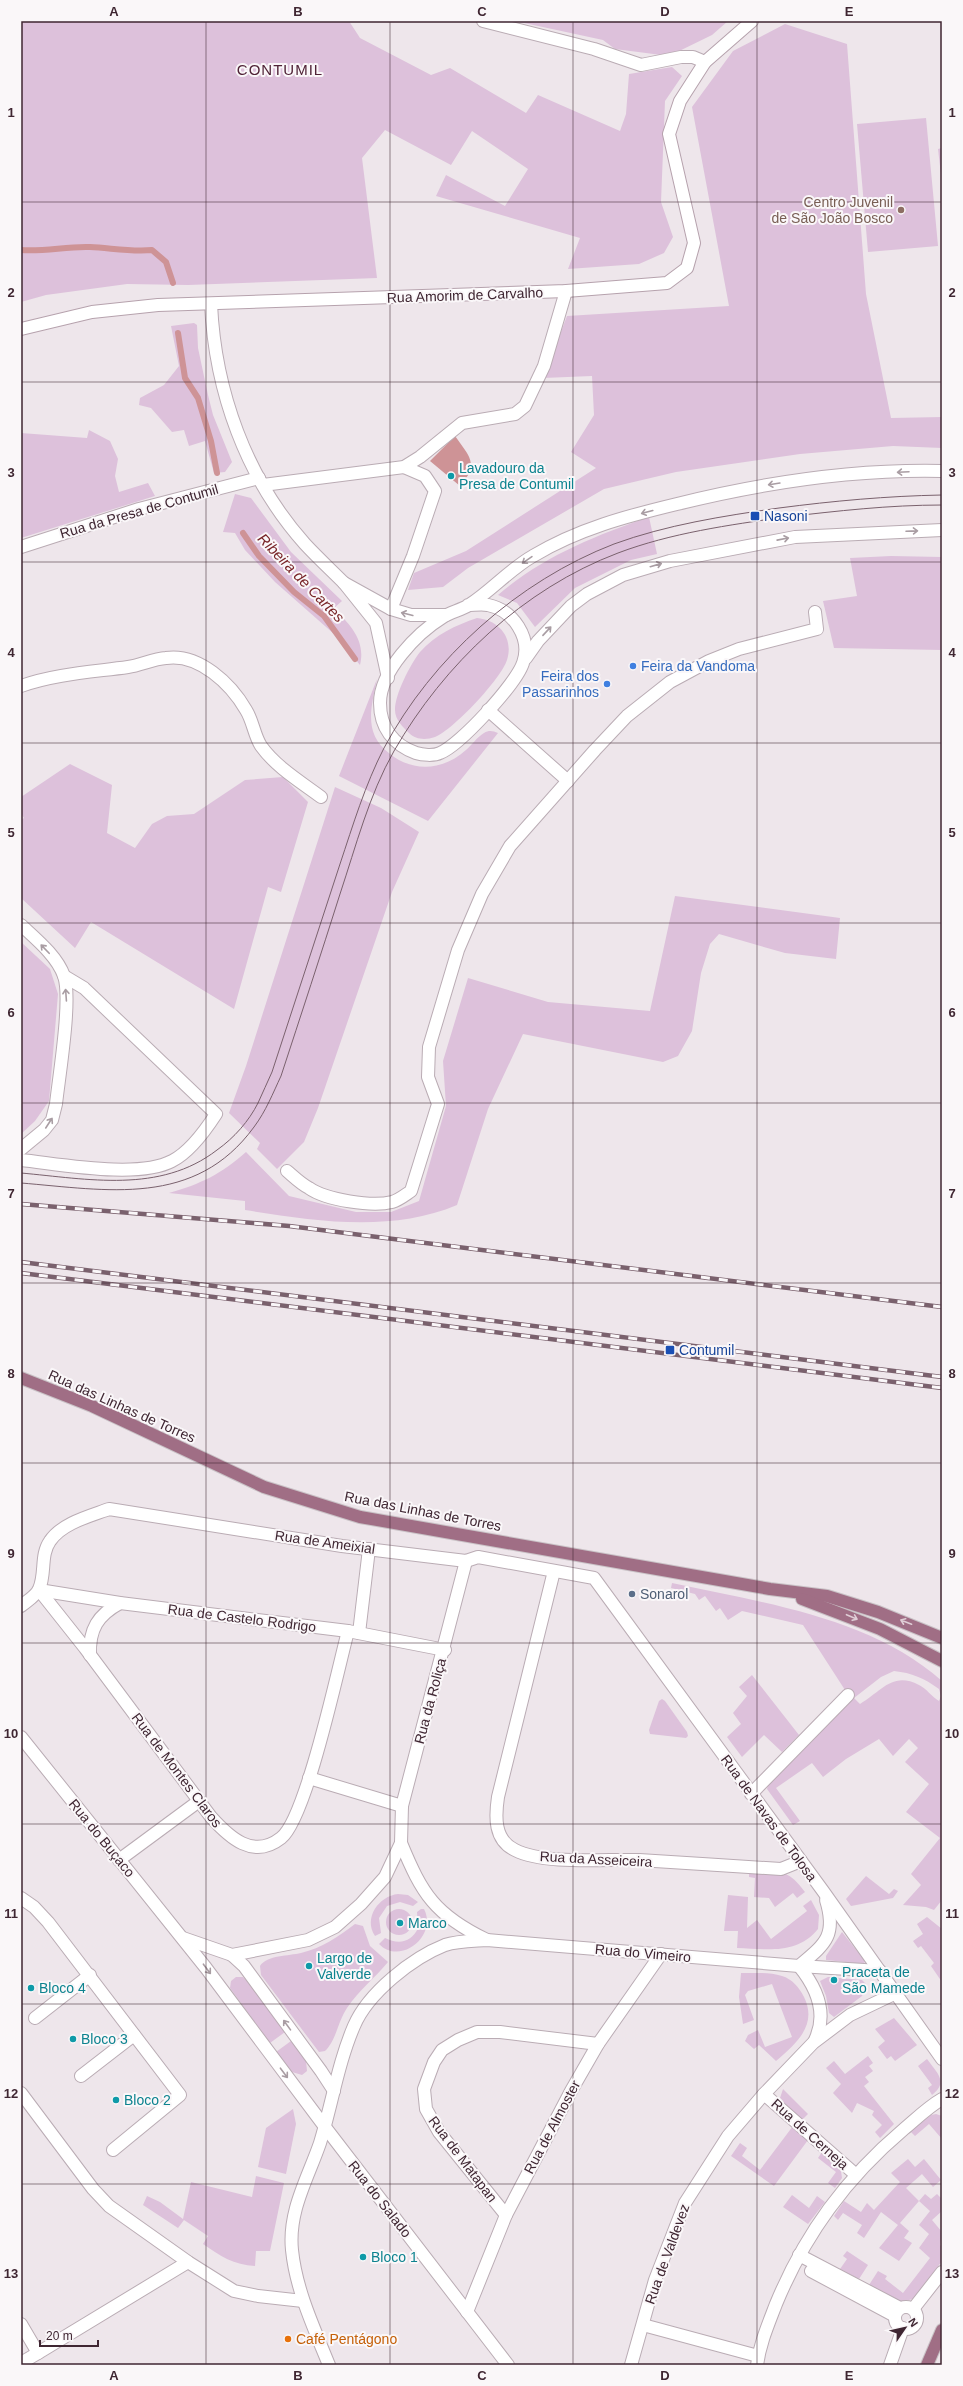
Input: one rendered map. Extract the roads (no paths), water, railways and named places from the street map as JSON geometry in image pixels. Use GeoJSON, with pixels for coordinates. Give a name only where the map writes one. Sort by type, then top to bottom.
{"type":"FeatureCollection","features":[{"type":"Feature","properties":{"kind":"main road","name":"Rua das Linhas de Torres"},"geometry":{"type":"LineString","coordinates":[[21,1378],[92,1406],[264,1487],[360,1517],[770,1589],[827,1596],[878,1612],[942,1638]]}},
{"type":"Feature","properties":{"kind":"main road","name":"Rua das Linhas de Torres"},"geometry":{"type":"LineString","coordinates":[[770,1589],[837,1611],[880,1629],[942,1661]]}},
{"type":"Feature","properties":{"kind":"main road"},"geometry":{"type":"LineString","coordinates":[[927,2365],[942,2330]]}},
{"type":"Feature","properties":{"kind":"street"},"geometry":{"type":"LineString","coordinates":[[482,21],[594,49],[641,65],[681,56],[693,57],[705,62]]}},
{"type":"Feature","properties":{"kind":"street","name":"Rua Amorim de Carvalho"},"geometry":{"type":"LineString","coordinates":[[21,329],[92,312],[127,307],[566,291],[667,283],[687,268],[694,243],[669,134],[680,101],[705,62],[752,21]]}},
{"type":"Feature","properties":{"kind":"street","name":"Rua da Presa de Contumil"},"geometry":{"type":"LineString","coordinates":[[21,547],[151,506],[261,482],[404,467],[420,458],[462,423],[515,414],[525,406],[544,366],[566,291]]}},
{"type":"Feature","properties":{"kind":"street"},"geometry":{"type":"LineString","coordinates":[[211,304],[215,343],[223,391],[243,446],[261,482],[304,543],[344,583],[376,623],[388,678]]}},
{"type":"Feature","properties":{"kind":"street"},"geometry":{"type":"LineString","coordinates":[[391,609],[435,491],[425,476],[404,467]]}},
{"type":"Feature","properties":{"kind":"street"},"geometry":{"type":"LineString","coordinates":[[942,471],[863,475],[781,483],[719,493],[595,526],[533,556],[468,605],[446,615],[429,626],[404,650],[388,678],[380,696],[380,715],[382,721],[387,732],[401,746],[419,754],[438,754],[449,748],[488,710],[515,677],[538,641],[570,606],[587,594],[623,575],[670,561],[795,537],[942,530]]}},
{"type":"Feature","properties":{"kind":"street"},"geometry":{"type":"LineString","coordinates":[[344,583],[391,609],[411,615],[446,615]]}},
{"type":"Feature","properties":{"kind":"street"},"geometry":{"type":"LineString","coordinates":[[468,605],[488,605],[509,616],[519,626],[526,644],[523,663]]}},
{"type":"Feature","properties":{"kind":"street"},"geometry":{"type":"LineString","coordinates":[[287,1171],[310,1189],[329,1196],[358,1202],[381,1204],[394,1202],[411,1191],[438,1104],[428,1077],[429,1047],[458,950],[482,894],[510,846],[628,716],[670,682],[709,661],[739,649],[817,629],[815,612]]}},
{"type":"Feature","properties":{"kind":"street"},"geometry":{"type":"LineString","coordinates":[[21,686],[41,679],[129,667],[167,657],[183,659],[198,664],[211,671],[235,694],[246,710],[254,733],[262,747],[282,768],[321,797]]}},
{"type":"Feature","properties":{"kind":"street"},"geometry":{"type":"LineString","coordinates":[[488,710],[568,781]]}},
{"type":"Feature","properties":{"kind":"street"},"geometry":{"type":"LineString","coordinates":[[21,925],[53,957],[64,976],[67,1000],[56,1104],[52,1120],[44,1130],[21,1149]]}},
{"type":"Feature","properties":{"kind":"street"},"geometry":{"type":"LineString","coordinates":[[21,1160],[116,1169],[149,1169],[165,1164],[183,1153],[216,1114],[84,988],[64,976]]}},
{"type":"Feature","properties":{"kind":"street","name":"Rua de Ameixial"},"geometry":{"type":"LineString","coordinates":[[39,1590],[44,1556],[49,1542],[59,1531],[84,1518],[109,1509],[369,1549],[466,1561],[478,1557],[594,1578]]}},
{"type":"Feature","properties":{"kind":"street","name":"Rua de Montes Claros"},"geometry":{"type":"LineString","coordinates":[[39,1590],[90,1655],[199,1801],[231,1838],[247,1846],[263,1846],[282,1838],[295,1820],[354,1632],[369,1549]]}},
{"type":"Feature","properties":{"kind":"street","name":"Rua da Roliça"},"geometry":{"type":"LineString","coordinates":[[401,1843],[402,1806],[445,1650],[466,1561]]}},
{"type":"Feature","properties":{"kind":"street","name":"Rua da Asseiceira"},"geometry":{"type":"LineString","coordinates":[[554,1570],[498,1797],[495,1817],[499,1834],[514,1850],[539,1858],[638,1860],[781,1869],[801,1861]]}},
{"type":"Feature","properties":{"kind":"street","name":"Rua de Navas de Tolosa"},"geometry":{"type":"LineString","coordinates":[[594,1578],[801,1861],[942,2059]]}},
{"type":"Feature","properties":{"kind":"street"},"geometry":{"type":"LineString","coordinates":[[21,1606],[39,1590]]}},
{"type":"Feature","properties":{"kind":"street","name":"Rua de Castelo Rodrigo"},"geometry":{"type":"LineString","coordinates":[[39,1590],[120,1603],[354,1632],[445,1650]]}},
{"type":"Feature","properties":{"kind":"street"},"geometry":{"type":"LineString","coordinates":[[90,1655],[90,1642],[93,1630],[105,1611],[120,1603]]}},
{"type":"Feature","properties":{"kind":"street"},"geometry":{"type":"LineString","coordinates":[[751,1794],[848,1695]]}},
{"type":"Feature","properties":{"kind":"street","name":"Rua do Buçaco"},"geometry":{"type":"LineString","coordinates":[[21,1737],[183,1938]]}},
{"type":"Feature","properties":{"kind":"street"},"geometry":{"type":"LineString","coordinates":[[309,1778],[402,1806]]}},
{"type":"Feature","properties":{"kind":"street"},"geometry":{"type":"LineString","coordinates":[[119,1860],[199,1801]]}},
{"type":"Feature","properties":{"kind":"street"},"geometry":{"type":"LineString","coordinates":[[401,1843],[416,1879],[436,1906],[460,1927],[487,1940]]}},
{"type":"Feature","properties":{"kind":"street"},"geometry":{"type":"LineString","coordinates":[[232,1955],[308,1940],[335,1927],[361,1904],[385,1877],[401,1843]]}},
{"type":"Feature","properties":{"kind":"street"},"geometry":{"type":"LineString","coordinates":[[799,1966],[823,1944],[830,1933],[832,1923],[823,1892]]}},
{"type":"Feature","properties":{"kind":"street"},"geometry":{"type":"LineString","coordinates":[[21,1898],[34,1907],[48,1922],[90,1975],[180,2095],[113,2150]]}},
{"type":"Feature","properties":{"kind":"street"},"geometry":{"type":"LineString","coordinates":[[183,1938],[232,1955],[248,1972],[322,2071],[334,2091]]}},
{"type":"Feature","properties":{"kind":"street"},"geometry":{"type":"LineString","coordinates":[[183,1938],[325,2127]]}},
{"type":"Feature","properties":{"kind":"street"},"geometry":{"type":"LineString","coordinates":[[329,2365],[303,2301],[292,2250],[293,2223],[301,2189],[325,2127],[354,2025],[374,1997],[395,1976],[421,1957],[446,1945],[487,1940]]}},
{"type":"Feature","properties":{"kind":"street","name":"Rua do Vimeiro"},"geometry":{"type":"LineString","coordinates":[[487,1940],[799,1966]]}},
{"type":"Feature","properties":{"kind":"street","name":"Rua de Almoster"},"geometry":{"type":"LineString","coordinates":[[467,2312],[506,2215],[542,2143],[598,2044],[661,1954]]}},
{"type":"Feature","properties":{"kind":"street"},"geometry":{"type":"LineString","coordinates":[[799,1966],[880,1971]]}},
{"type":"Feature","properties":{"kind":"street"},"geometry":{"type":"LineString","coordinates":[[799,1966],[812,1986],[822,2016],[820,2029],[813,2043]]}},
{"type":"Feature","properties":{"kind":"street"},"geometry":{"type":"LineString","coordinates":[[35,2018],[90,1975]]}},
{"type":"Feature","properties":{"kind":"street"},"geometry":{"type":"LineString","coordinates":[[813,2043],[850,2015],[896,1993]]}},
{"type":"Feature","properties":{"kind":"street","name":"Rua de Matapan"},"geometry":{"type":"LineString","coordinates":[[506,2215],[431,2119],[426,2109],[424,2089],[434,2062],[442,2050],[458,2040],[477,2032],[500,2032],[598,2044]]}},
{"type":"Feature","properties":{"kind":"street"},"geometry":{"type":"LineString","coordinates":[[81,2076],[134,2035]]}},
{"type":"Feature","properties":{"kind":"street","name":"Rua de Valdevez"},"geometry":{"type":"LineString","coordinates":[[631,2365],[655,2280],[685,2203],[728,2136],[764,2094],[813,2043]]}},
{"type":"Feature","properties":{"kind":"street"},"geometry":{"type":"LineString","coordinates":[[21,2093],[93,2189],[109,2206],[188,2262],[234,2291],[258,2296],[303,2301]]}},
{"type":"Feature","properties":{"kind":"street","name":"Rua de Cerneja"},"geometry":{"type":"LineString","coordinates":[[764,2094],[855,2174]]}},
{"type":"Feature","properties":{"kind":"street"},"geometry":{"type":"LineString","coordinates":[[643,2324],[758,2361],[760,2345],[797,2259],[821,2218],[855,2174],[876,2152],[941,2101]]}},
{"type":"Feature","properties":{"kind":"street","name":"Rua do Salado"},"geometry":{"type":"LineString","coordinates":[[325,2127],[508,2365]]}},
{"type":"Feature","properties":{"kind":"street"},"geometry":{"type":"LineString","coordinates":[[797,2259],[897,2312]]}},
{"type":"Feature","properties":{"kind":"street"},"geometry":{"type":"LineString","coordinates":[[21,2363],[188,2262]]}},
{"type":"Feature","properties":{"kind":"street"},"geometry":{"type":"LineString","coordinates":[[913,2309],[942,2272]]}},
{"type":"Feature","properties":{"kind":"street"},"geometry":{"type":"LineString","coordinates":[[908,2307],[913,2309],[918,2316],[916,2323],[911,2328],[903,2328],[897,2324],[897,2312],[908,2307]]}},
{"type":"Feature","properties":{"kind":"street"},"geometry":{"type":"LineString","coordinates":[[21,2324],[38,2352]]}},
{"type":"Feature","properties":{"kind":"street"},"geometry":{"type":"LineString","coordinates":[[890,2365],[903,2328]]}},
{"type":"Feature","properties":{"kind":"waterway","name":"Ribeira de Cartes"},"geometry":{"type":"LineString","coordinates":[[21,250],[81,247],[152,250],[166,262],[173,283]]}},
{"type":"Feature","properties":{"kind":"waterway","name":"Ribeira de Cartes"},"geometry":{"type":"LineString","coordinates":[[178,333],[185,378],[198,398],[211,441],[217,473]]}},
{"type":"Feature","properties":{"kind":"waterway","name":"Ribeira de Cartes"},"geometry":{"type":"LineString","coordinates":[[243,533],[259,556],[294,592],[324,616],[355,659]]}},
{"type":"Feature","properties":{"kind":"tram line"},"geometry":{"type":"LineString","coordinates":[[21,1173],[97,1180],[148,1178],[172,1173],[195,1164],[217,1150],[240,1129],[254,1110],[272,1072],[365,791],[384,748],[404,715],[427,683],[481,626],[512,601],[544,579],[579,560],[614,544],[674,526],[737,514],[799,505],[880,498],[942,495]]}},
{"type":"Feature","properties":{"kind":"tram line"},"geometry":{"type":"LineString","coordinates":[[21,1183],[85,1189],[117,1190],[148,1188],[177,1182],[205,1171],[231,1153],[254,1127],[266,1108],[281,1076],[370,803],[385,768],[414,719],[437,688],[489,633],[519,609],[550,587],[583,568],[638,546],[679,535],[700,530],[785,517],[883,507],[942,505]]}},
{"type":"Feature","properties":{"kind":"railway"},"geometry":{"type":"LineString","coordinates":[[21,1204],[289,1226],[942,1307]]}},
{"type":"Feature","properties":{"kind":"railway"},"geometry":{"type":"LineString","coordinates":[[21,1262],[942,1377]]}},
{"type":"Feature","properties":{"kind":"railway"},"geometry":{"type":"LineString","coordinates":[[21,1273],[942,1388]]}},
{"type":"Feature","properties":{"kind":"place","name":"Centro Juvenil de São João Bosco"},"geometry":{"type":"Point","coordinates":[901,210]}},
{"type":"Feature","properties":{"kind":"place","name":"Lavadouro da Presa de Contumil"},"geometry":{"type":"Point","coordinates":[451,476]}},
{"type":"Feature","properties":{"kind":"place","name":"Nasoni"},"geometry":{"type":"Point","coordinates":[755,516]}},
{"type":"Feature","properties":{"kind":"place","name":"Feira da Vandoma"},"geometry":{"type":"Point","coordinates":[633,666]}},
{"type":"Feature","properties":{"kind":"place","name":"Feira dos Passarinhos"},"geometry":{"type":"Point","coordinates":[607,684]}},
{"type":"Feature","properties":{"kind":"place","name":"Contumil"},"geometry":{"type":"Point","coordinates":[670,1350]}},
{"type":"Feature","properties":{"kind":"place","name":"Sonarol"},"geometry":{"type":"Point","coordinates":[632,1594]}},
{"type":"Feature","properties":{"kind":"place","name":"Marco"},"geometry":{"type":"Point","coordinates":[400,1923]}},
{"type":"Feature","properties":{"kind":"place","name":"Largo de Valverde"},"geometry":{"type":"Point","coordinates":[309,1966]}},
{"type":"Feature","properties":{"kind":"place","name":"Praceta de São Mamede"},"geometry":{"type":"Point","coordinates":[834,1980]}},
{"type":"Feature","properties":{"kind":"place","name":"Bloco 4"},"geometry":{"type":"Point","coordinates":[31,1988]}},
{"type":"Feature","properties":{"kind":"place","name":"Bloco 3"},"geometry":{"type":"Point","coordinates":[73,2039]}},
{"type":"Feature","properties":{"kind":"place","name":"Bloco 2"},"geometry":{"type":"Point","coordinates":[116,2100]}},
{"type":"Feature","properties":{"kind":"place","name":"Bloco 1"},"geometry":{"type":"Point","coordinates":[363,2257]}},
{"type":"Feature","properties":{"kind":"place","name":"Café Pentágono"},"geometry":{"type":"Point","coordinates":[288,2339]}},
{"type":"Feature","properties":{"kind":"district","name":"CONTUMIL"},"geometry":{"type":"Point","coordinates":[280,70]}}]}
